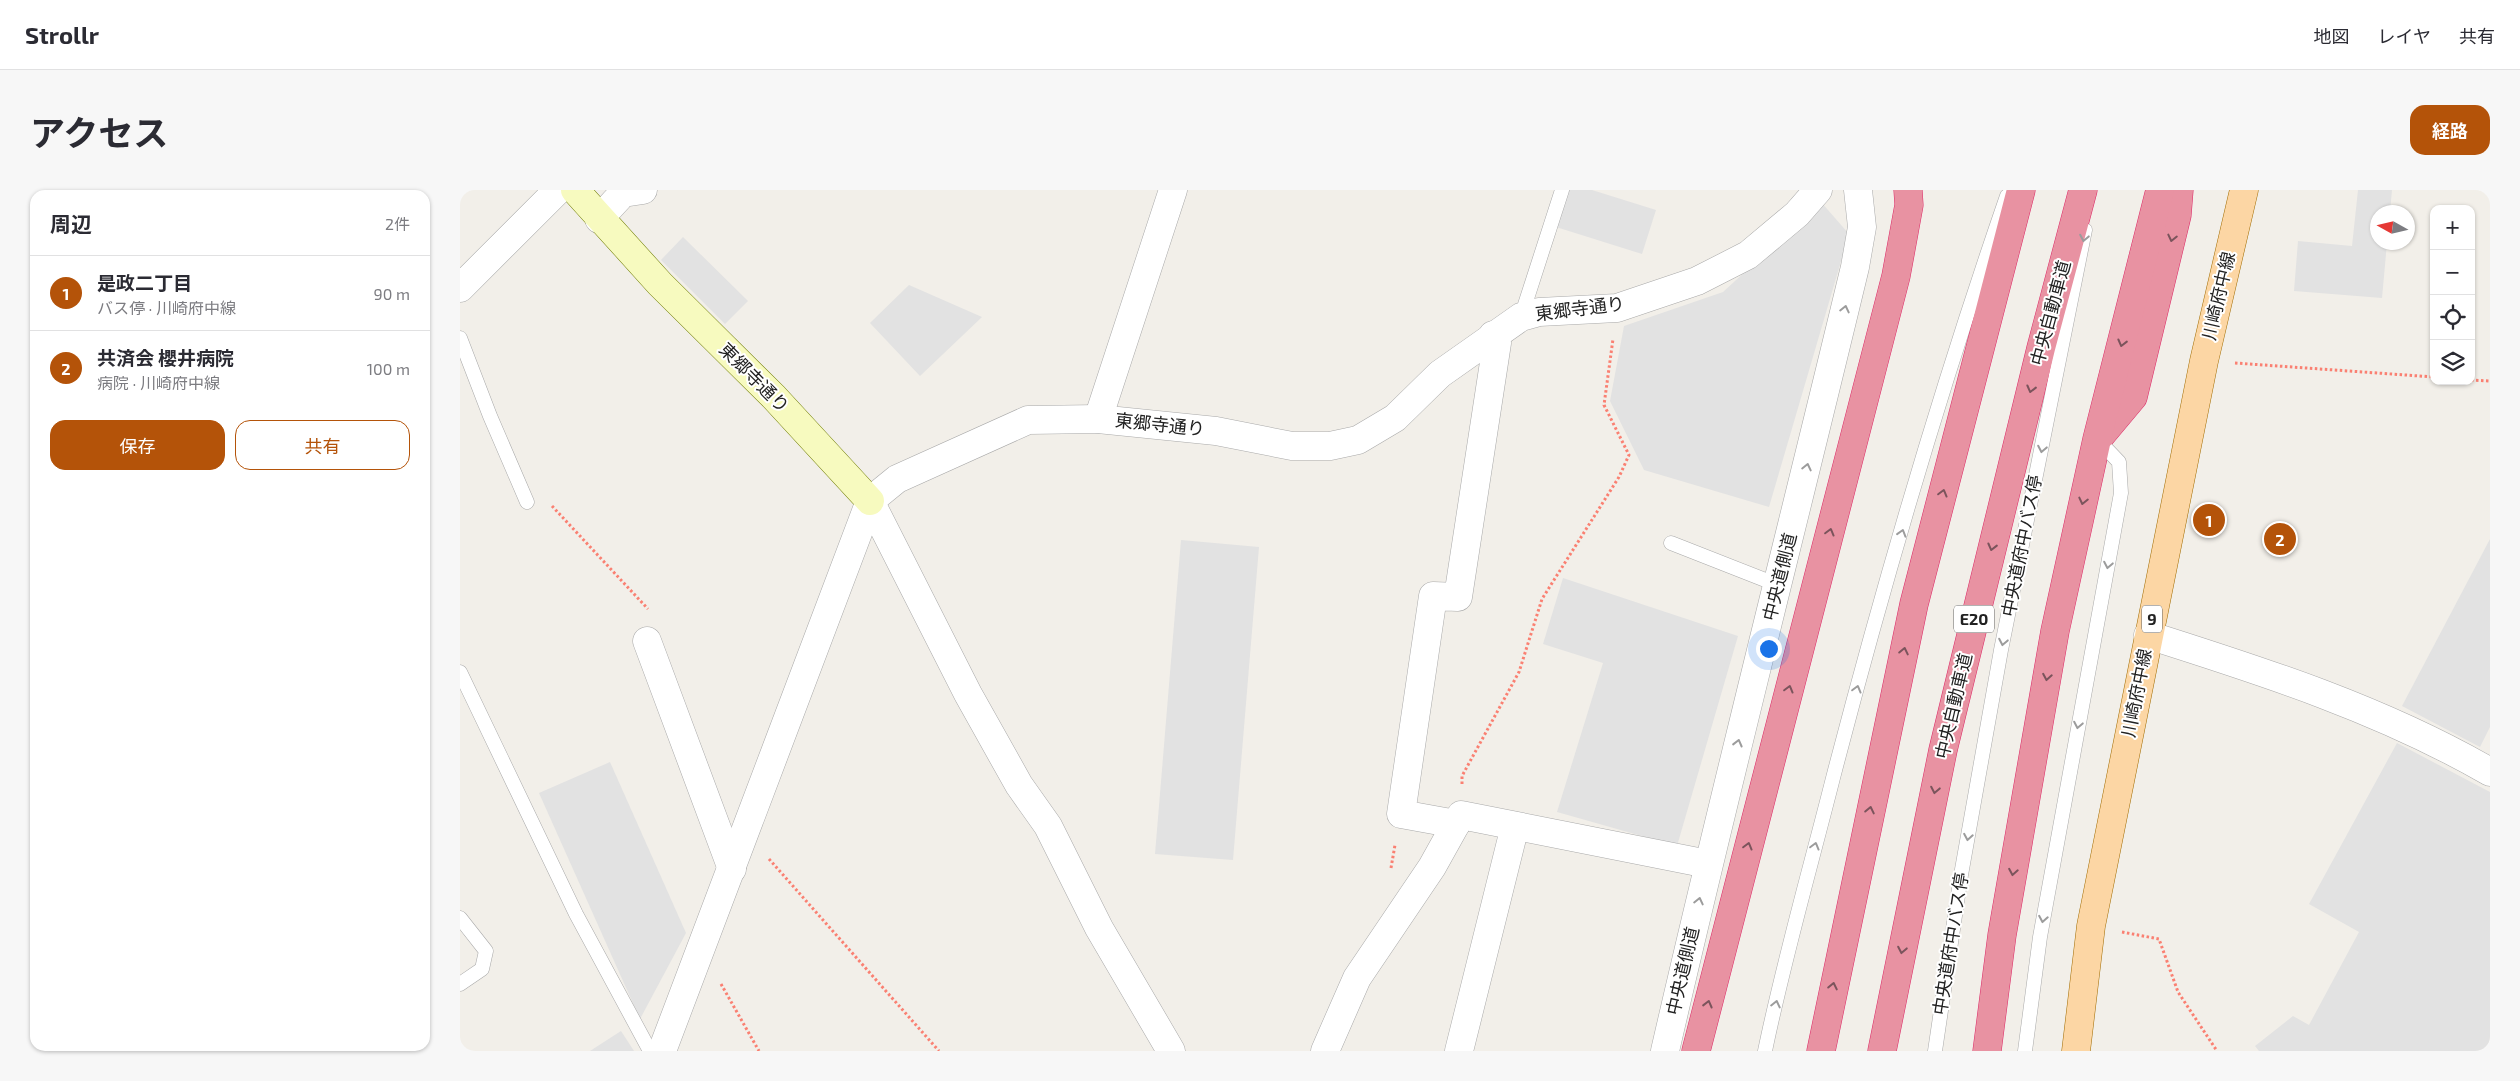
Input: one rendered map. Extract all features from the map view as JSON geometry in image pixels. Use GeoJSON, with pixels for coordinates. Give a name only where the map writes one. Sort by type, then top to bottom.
{"type":"FeatureCollection","features":[{"type":"Feature","properties":{"kind":"highway"},"geometry":{"type":"LineString","coordinates":[[1696,1051],[1896,276],[1909,205],[1908,190]]}},
{"type":"Feature","properties":{"kind":"highway"},"geometry":{"type":"LineString","coordinates":[[1821,1051],[1914,604],[2021,190]]}},
{"type":"Feature","properties":{"kind":"highway","name":"中央自動車道"},"geometry":{"type":"LineString","coordinates":[[1882,1051],[1947,731],[2041,348],[2084,190]]}},
{"type":"Feature","properties":{"kind":"highway"},"geometry":{"type":"LineString","coordinates":[[1987,1051],[2002,936],[2055,631],[2097,439],[2160,190]]}},
{"type":"Feature","properties":{"kind":"highway"},"geometry":{"type":"LineString","coordinates":[[2097,439],[2133,397],[2177,215],[2179,190]]}},
{"type":"Feature","properties":{"kind":"main road","name":"川崎府中線"},"geometry":{"type":"LineString","coordinates":[[2076,1051],[2092,926],[2148,635],[2204,361],[2244,190]]}},
{"type":"Feature","properties":{"kind":"street"},"geometry":{"type":"LineString","coordinates":[[460,288],[558,190]]}},
{"type":"Feature","properties":{"kind":"street","name":"東郷寺通り"},"geometry":{"type":"LineString","coordinates":[[575,190],[599,219],[660,284],[774,397],[870,501],[897,479],[1028,420],[1098,419],[1216,431],[1292,446],[1330,446],[1358,440],[1395,418],[1440,374],[1521,317],[1538,312],[1617,308],[1698,280],[1748,255],[1797,214],[1818,190]]}},
{"type":"Feature","properties":{"kind":"street"},"geometry":{"type":"LineString","coordinates":[[1098,419],[1173,190]]}},
{"type":"Feature","properties":{"kind":"street","name":"中央道側道"},"geometry":{"type":"LineString","coordinates":[[1665,1051],[1708,864],[1855,267],[1862,227],[1858,190]]}},
{"type":"Feature","properties":{"kind":"street"},"geometry":{"type":"LineString","coordinates":[[599,219],[630,191]]}},
{"type":"Feature","properties":{"kind":"street"},"geometry":{"type":"LineString","coordinates":[[1493,336],[1497,343],[1458,597],[1433,596],[1401,814],[1515,826],[1708,864]]}},
{"type":"Feature","properties":{"kind":"street"},"geometry":{"type":"LineString","coordinates":[[662,1051],[870,501]]}},
{"type":"Feature","properties":{"kind":"street"},"geometry":{"type":"LineString","coordinates":[[870,501],[968,694],[1019,785],[1048,826],[1099,928],[1171,1051]]}},
{"type":"Feature","properties":{"kind":"street"},"geometry":{"type":"LineString","coordinates":[[2148,635],[2311,688],[2402,728],[2490,772]]}},
{"type":"Feature","properties":{"kind":"street"},"geometry":{"type":"LineString","coordinates":[[647,641],[732,869]]}},
{"type":"Feature","properties":{"kind":"street"},"geometry":{"type":"LineString","coordinates":[[1325,1051],[1357,978],[1432,867],[1459,820]]}},
{"type":"Feature","properties":{"kind":"street"},"geometry":{"type":"LineString","coordinates":[[1459,1051],[1515,826]]}},
{"type":"Feature","properties":{"kind":"lane"},"geometry":{"type":"LineString","coordinates":[[1521,317],[1562,190]]}},
{"type":"Feature","properties":{"kind":"lane"},"geometry":{"type":"LineString","coordinates":[[1765,1051],[1798,914],[1867,650],[1972,295],[2009,190]]}},
{"type":"Feature","properties":{"kind":"lane","name":"中央道府中バス停"},"geometry":{"type":"LineString","coordinates":[[1935,1051],[1961,875],[2001,650],[2094,190]]}},
{"type":"Feature","properties":{"kind":"lane"},"geometry":{"type":"LineString","coordinates":[[460,338],[490,416],[527,502]]}},
{"type":"Feature","properties":{"kind":"lane"},"geometry":{"type":"LineString","coordinates":[[2025,1051],[2042,927],[2121,493],[2119,462],[2097,439]]}},
{"type":"Feature","properties":{"kind":"lane"},"geometry":{"type":"LineString","coordinates":[[1671,543],[1778,585]]}},
{"type":"Feature","properties":{"kind":"lane"},"geometry":{"type":"LineString","coordinates":[[460,672],[576,914],[650,1051]]}},
{"type":"Feature","properties":{"kind":"lane"},"geometry":{"type":"LineString","coordinates":[[460,918],[486,952],[482,969],[460,984]]}},
{"type":"Feature","properties":{"kind":"path"},"geometry":{"type":"LineString","coordinates":[[1459,820],[1462,776],[1519,672],[1542,599],[1619,477],[1629,455],[1604,405],[1617,308]]}},
{"type":"Feature","properties":{"kind":"path"},"geometry":{"type":"LineString","coordinates":[[2204,361],[2430,377]]}},
{"type":"Feature","properties":{"kind":"path"},"geometry":{"type":"LineString","coordinates":[[2475,380],[2490,381]]}},
{"type":"Feature","properties":{"kind":"path"},"geometry":{"type":"LineString","coordinates":[[547,501],[649,610]]}},
{"type":"Feature","properties":{"kind":"path"},"geometry":{"type":"LineString","coordinates":[[746,833],[939,1051]]}},
{"type":"Feature","properties":{"kind":"path"},"geometry":{"type":"LineString","coordinates":[[2092,926],[2159,939],[2178,992],[2216,1051]]}},
{"type":"Feature","properties":{"kind":"path"},"geometry":{"type":"LineString","coordinates":[[701,949],[759,1051]]}},
{"type":"Feature","properties":{"kind":"shaded area"},"geometry":{"type":"Polygon","coordinates":[[[1568,190],[1592,190],[1656,210],[1642,254],[1556,227],[1568,190]]]}},
{"type":"Feature","properties":{"kind":"shaded area"},"geometry":{"type":"Polygon","coordinates":[[[2358,190],[2392,190],[2391,205],[2370,205],[2370,250],[2386,250],[2382,298],[2294,291],[2298,241],[2352,246],[2358,190]]]}},
{"type":"Feature","properties":{"kind":"shaded area"},"geometry":{"type":"Polygon","coordinates":[[[1821,202],[1849,234],[1769,507],[1644,470],[1610,401],[1624,326],[1723,292],[1821,202]]]}},
{"type":"Feature","properties":{"kind":"shaded area"},"geometry":{"type":"Polygon","coordinates":[[[683,237],[748,301],[725,324],[661,260],[683,237]]]}},
{"type":"Feature","properties":{"kind":"shaded area"},"geometry":{"type":"Polygon","coordinates":[[[909,285],[982,317],[920,376],[870,323],[909,285]]]}},
{"type":"Feature","properties":{"kind":"shaded area"},"geometry":{"type":"Polygon","coordinates":[[[2490,539],[2490,727],[2480,747],[2402,706],[2490,539]]]}},
{"type":"Feature","properties":{"kind":"shaded area"},"geometry":{"type":"Polygon","coordinates":[[[1181,540],[1259,547],[1233,860],[1155,854],[1181,540]]]}},
{"type":"Feature","properties":{"kind":"shaded area"},"geometry":{"type":"Polygon","coordinates":[[[1563,578],[1738,636],[1677,846],[1557,812],[1603,663],[1543,644],[1563,578]]]}},
{"type":"Feature","properties":{"kind":"shaded area"},"geometry":{"type":"Polygon","coordinates":[[[2397,743],[2490,792],[2490,1051],[2259,1051],[2255,1046],[2293,1016],[2309,1025],[2359,932],[2309,904],[2397,743]]]}},
{"type":"Feature","properties":{"kind":"shaded area"},"geometry":{"type":"Polygon","coordinates":[[[610,762],[686,933],[640,1019],[539,793],[610,762]]]}},
{"type":"Feature","properties":{"kind":"shaded area"},"geometry":{"type":"Polygon","coordinates":[[[621,1031],[634,1051],[590,1051],[621,1031]]]}},
{"type":"Feature","properties":{"kind":"place","name":"是政二丁目"},"geometry":{"type":"Point","coordinates":[2209,520]}},
{"type":"Feature","properties":{"kind":"place","name":"共済会 櫻井病院"},"geometry":{"type":"Point","coordinates":[2280,539]}}]}
